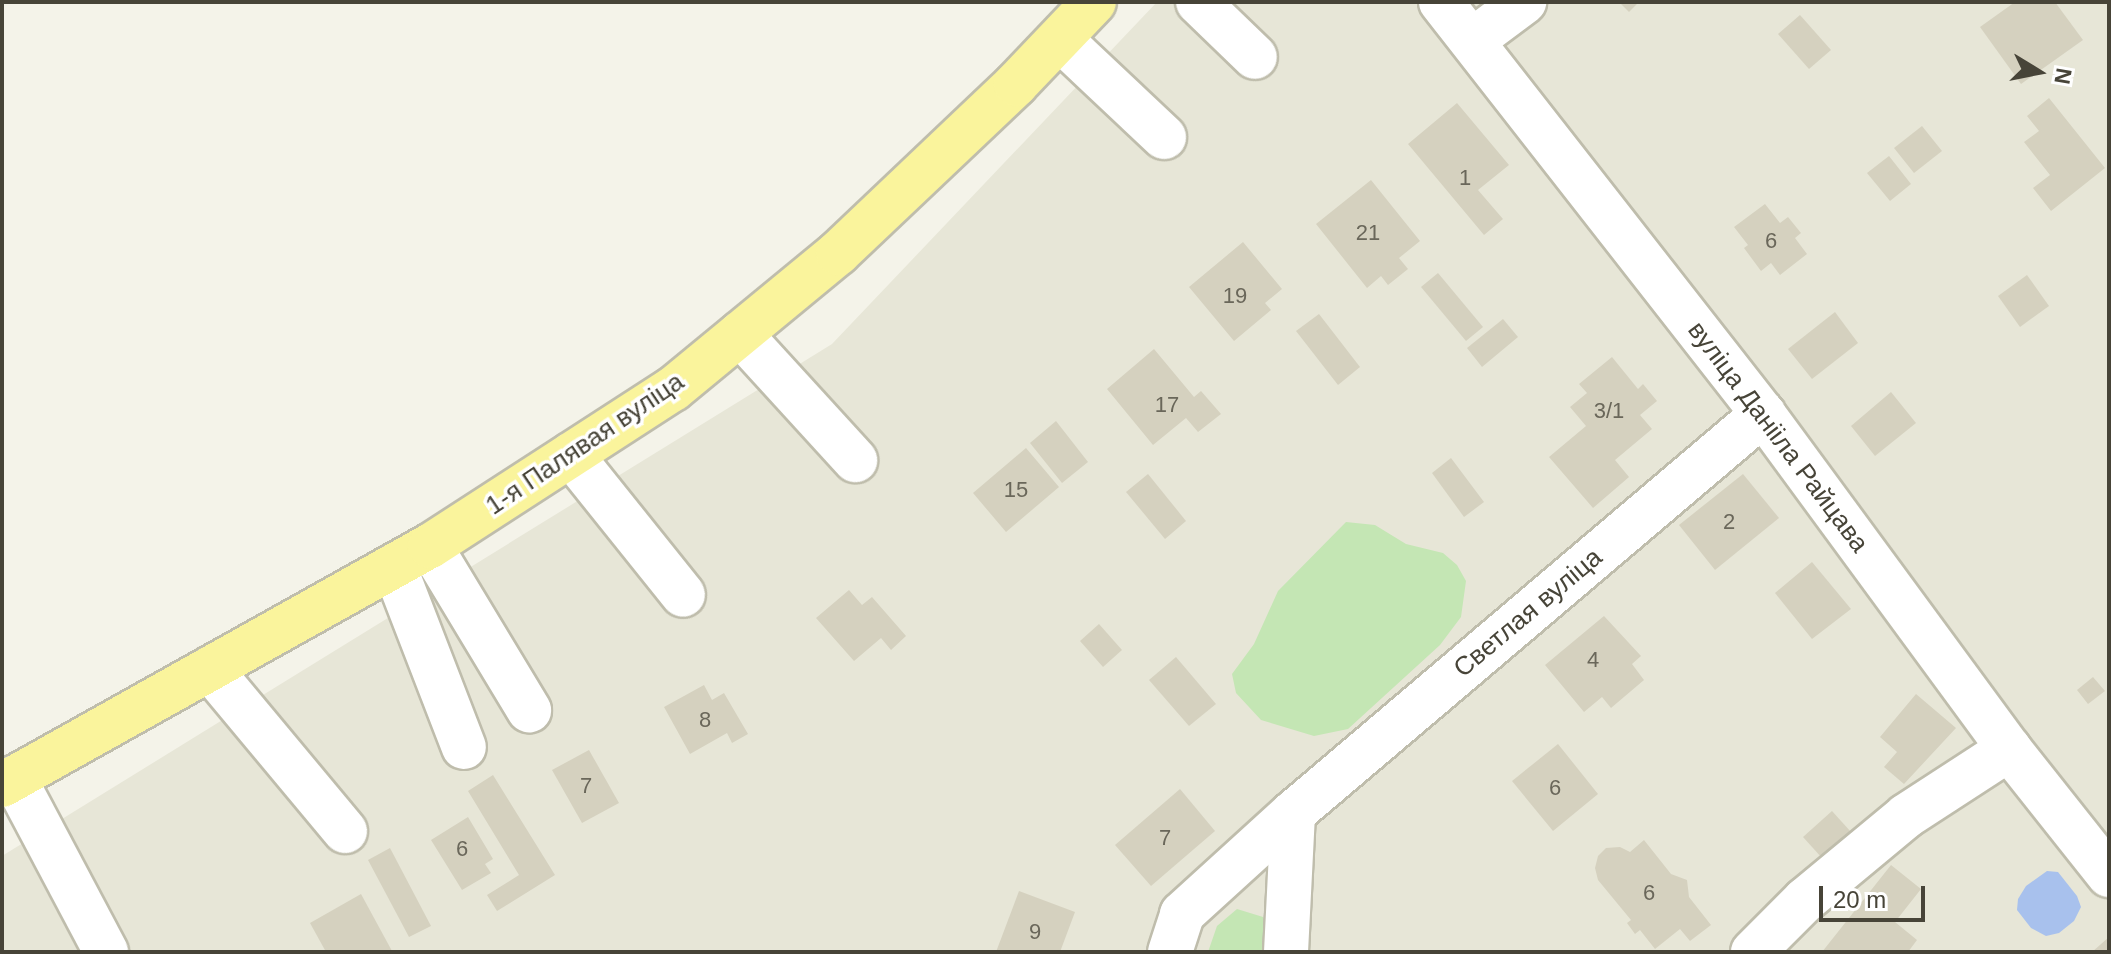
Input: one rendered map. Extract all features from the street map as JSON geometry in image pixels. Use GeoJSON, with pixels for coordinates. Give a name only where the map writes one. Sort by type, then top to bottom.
{"type":"FeatureCollection","features":[{"type":"Feature","properties":{"kind":"main road","name":"1-я Палявая вуліца"},"geometry":{"type":"LineString","coordinates":[[8,782],[412,556],[673,389],[838,253],[1060,39],[1094,2]]}},
{"type":"Feature","properties":{"kind":"street"},"geometry":{"type":"LineString","coordinates":[[1198,2],[1255,57]]}},
{"type":"Feature","properties":{"kind":"street","name":"вуліца Данііла Райцава"},"geometry":{"type":"LineString","coordinates":[[1441,2],[1763,414],[2009,749],[2109,875]]}},
{"type":"Feature","properties":{"kind":"street"},"geometry":{"type":"LineString","coordinates":[[1473,40],[1524,2]]}},
{"type":"Feature","properties":{"kind":"street"},"geometry":{"type":"LineString","coordinates":[[1060,39],[1164,137]]}},
{"type":"Feature","properties":{"kind":"street"},"geometry":{"type":"LineString","coordinates":[[740,334],[855,460]]}},
{"type":"Feature","properties":{"kind":"street","name":"Светлая вуліца"},"geometry":{"type":"LineString","coordinates":[[1170,952],[1182,914],[1293,813],[1763,414]]}},
{"type":"Feature","properties":{"kind":"street"},"geometry":{"type":"LineString","coordinates":[[571,455],[683,595]]}},
{"type":"Feature","properties":{"kind":"street"},"geometry":{"type":"LineString","coordinates":[[412,556],[529,710]]}},
{"type":"Feature","properties":{"kind":"street"},"geometry":{"type":"LineString","coordinates":[[412,556],[464,747]]}},
{"type":"Feature","properties":{"kind":"street"},"geometry":{"type":"LineString","coordinates":[[210,669],[345,831]]}},
{"type":"Feature","properties":{"kind":"street"},"geometry":{"type":"LineString","coordinates":[[1753,952],[1805,900],[1906,816],[2009,749]]}},
{"type":"Feature","properties":{"kind":"street"},"geometry":{"type":"LineString","coordinates":[[8,782],[106,952]]}},
{"type":"Feature","properties":{"kind":"street"},"geometry":{"type":"LineString","coordinates":[[1286,952],[1293,813]]}},
{"type":"Feature","properties":{"kind":"shaded area"},"geometry":{"type":"Polygon","coordinates":[[[1157,2],[2109,2],[2109,952],[2,952],[2,856],[832,344],[1157,2]]]}},
{"type":"Feature","properties":{"kind":"green space"},"geometry":{"type":"Polygon","coordinates":[[[1346,522],[1375,525],[1406,544],[1443,553],[1457,565],[1466,581],[1461,617],[1440,645],[1348,729],[1314,736],[1261,720],[1236,693],[1232,674],[1254,644],[1278,591],[1346,522]]]}},
{"type":"Feature","properties":{"kind":"green space"},"geometry":{"type":"Polygon","coordinates":[[[1237,909],[1263,917],[1271,935],[1267,952],[1208,952],[1217,926],[1237,909]]]}},
{"type":"Feature","properties":{"kind":"water"},"geometry":{"type":"Polygon","coordinates":[[[2047,871],[2058,872],[2077,896],[2081,907],[2074,921],[2059,933],[2046,936],[2031,928],[2017,910],[2018,899],[2026,886],[2047,871]]]}},
{"type":"Feature","properties":{"kind":"building"},"geometry":{"type":"Polygon","coordinates":[[[1619,2],[1639,2],[1629,12],[1619,2]]]}},
{"type":"Feature","properties":{"kind":"building"},"geometry":{"type":"Polygon","coordinates":[[[2015,2],[2055,2],[2083,40],[2021,84],[1980,27],[2015,2]]]}},
{"type":"Feature","properties":{"kind":"building"},"geometry":{"type":"Polygon","coordinates":[[[1800,15],[1831,50],[1809,69],[1778,34],[1800,15]]]}},
{"type":"Feature","properties":{"kind":"building"},"geometry":{"type":"Polygon","coordinates":[[[2049,98],[2105,168],[2051,211],[2033,188],[2050,175],[2024,142],[2039,131],[2027,116],[2049,98]]]}},
{"type":"Feature","properties":{"kind":"building"},"geometry":{"type":"Polygon","coordinates":[[[1457,103],[1509,165],[1478,190],[1503,219],[1484,235],[1408,144],[1457,103]]]}},
{"type":"Feature","properties":{"kind":"building"},"geometry":{"type":"Polygon","coordinates":[[[1922,126],[1942,151],[1914,173],[1894,148],[1922,126]]]}},
{"type":"Feature","properties":{"kind":"building"},"geometry":{"type":"Polygon","coordinates":[[[1889,156],[1911,184],[1890,201],[1867,173],[1889,156]]]}},
{"type":"Feature","properties":{"kind":"building"},"geometry":{"type":"Polygon","coordinates":[[[1371,180],[1420,241],[1399,258],[1408,269],[1388,285],[1381,276],[1367,288],[1316,224],[1371,180]]]}},
{"type":"Feature","properties":{"kind":"building"},"geometry":{"type":"Polygon","coordinates":[[[1765,204],[1780,223],[1788,217],[1801,233],[1795,238],[1807,254],[1780,275],[1771,263],[1761,271],[1744,248],[1748,245],[1734,227],[1765,204]]]}},
{"type":"Feature","properties":{"kind":"building"},"geometry":{"type":"Polygon","coordinates":[[[1243,242],[1282,289],[1265,303],[1271,310],[1234,341],[1189,287],[1243,242]]]}},
{"type":"Feature","properties":{"kind":"building"},"geometry":{"type":"Polygon","coordinates":[[[1438,273],[1483,327],[1466,341],[1421,287],[1438,273]]]}},
{"type":"Feature","properties":{"kind":"building"},"geometry":{"type":"Polygon","coordinates":[[[2027,275],[2049,306],[2020,327],[1998,296],[2027,275]]]}},
{"type":"Feature","properties":{"kind":"building"},"geometry":{"type":"Polygon","coordinates":[[[1835,312],[1858,343],[1812,379],[1788,349],[1835,312]]]}},
{"type":"Feature","properties":{"kind":"building"},"geometry":{"type":"Polygon","coordinates":[[[1319,314],[1360,367],[1338,385],[1296,331],[1319,314]]]}},
{"type":"Feature","properties":{"kind":"building"},"geometry":{"type":"Polygon","coordinates":[[[1503,319],[1518,337],[1482,367],[1467,348],[1503,319]]]}},
{"type":"Feature","properties":{"kind":"building"},"geometry":{"type":"Polygon","coordinates":[[[1154,349],[1194,397],[1201,391],[1221,414],[1198,432],[1186,418],[1153,445],[1107,389],[1154,349]]]}},
{"type":"Feature","properties":{"kind":"building"},"geometry":{"type":"Polygon","coordinates":[[[1612,357],[1638,389],[1643,384],[1657,401],[1640,415],[1652,429],[1615,460],[1629,477],[1593,508],[1549,457],[1586,426],[1570,407],[1587,393],[1579,384],[1612,357]]]}},
{"type":"Feature","properties":{"kind":"building"},"geometry":{"type":"Polygon","coordinates":[[[1891,392],[1916,423],[1875,456],[1851,426],[1891,392]]]}},
{"type":"Feature","properties":{"kind":"building"},"geometry":{"type":"Polygon","coordinates":[[[1056,421],[1088,462],[1062,483],[1030,443],[1056,421]]]}},
{"type":"Feature","properties":{"kind":"building"},"geometry":{"type":"Polygon","coordinates":[[[1026,448],[1059,487],[1006,532],[973,493],[1026,448]]]}},
{"type":"Feature","properties":{"kind":"building"},"geometry":{"type":"Polygon","coordinates":[[[1451,458],[1484,502],[1464,517],[1432,473],[1451,458]]]}},
{"type":"Feature","properties":{"kind":"building"},"geometry":{"type":"Polygon","coordinates":[[[1148,474],[1186,521],[1165,539],[1126,492],[1148,474]]]}},
{"type":"Feature","properties":{"kind":"building"},"geometry":{"type":"Polygon","coordinates":[[[1743,474],[1779,518],[1715,570],[1679,525],[1743,474]]]}},
{"type":"Feature","properties":{"kind":"building"},"geometry":{"type":"Polygon","coordinates":[[[1812,562],[1851,609],[1812,639],[1775,593],[1812,562]]]}},
{"type":"Feature","properties":{"kind":"building"},"geometry":{"type":"Polygon","coordinates":[[[849,590],[862,605],[872,597],[906,636],[891,650],[881,638],[854,661],[816,618],[849,590]]]}},
{"type":"Feature","properties":{"kind":"building"},"geometry":{"type":"Polygon","coordinates":[[[1604,616],[1641,656],[1632,664],[1644,680],[1611,708],[1602,697],[1584,712],[1545,665],[1604,616]]]}},
{"type":"Feature","properties":{"kind":"building"},"geometry":{"type":"Polygon","coordinates":[[[1099,624],[1122,650],[1103,667],[1080,641],[1099,624]]]}},
{"type":"Feature","properties":{"kind":"building"},"geometry":{"type":"Polygon","coordinates":[[[1176,657],[1216,704],[1189,726],[1149,680],[1176,657]]]}},
{"type":"Feature","properties":{"kind":"building"},"geometry":{"type":"Polygon","coordinates":[[[2093,677],[2105,691],[2088,704],[2077,690],[2093,677]]]}},
{"type":"Feature","properties":{"kind":"building"},"geometry":{"type":"Polygon","coordinates":[[[704,685],[712,700],[724,693],[748,734],[732,743],[727,733],[690,754],[664,707],[704,685]]]}},
{"type":"Feature","properties":{"kind":"building"},"geometry":{"type":"Polygon","coordinates":[[[1916,694],[1956,728],[1904,784],[1884,767],[1897,752],[1880,737],[1916,694]]]}},
{"type":"Feature","properties":{"kind":"building"},"geometry":{"type":"Polygon","coordinates":[[[1558,744],[1598,794],[1553,831],[1512,781],[1558,744]]]}},
{"type":"Feature","properties":{"kind":"building"},"geometry":{"type":"Polygon","coordinates":[[[589,750],[619,803],[582,823],[552,770],[589,750]]]}},
{"type":"Feature","properties":{"kind":"building"},"geometry":{"type":"Polygon","coordinates":[[[493,775],[555,875],[497,911],[487,895],[519,875],[468,791],[493,775]]]}},
{"type":"Feature","properties":{"kind":"building"},"geometry":{"type":"Polygon","coordinates":[[[1180,789],[1215,831],[1151,886],[1115,845],[1180,789]]]}},
{"type":"Feature","properties":{"kind":"building"},"geometry":{"type":"Polygon","coordinates":[[[1832,811],[1851,832],[1822,858],[1803,837],[1832,811]]]}},
{"type":"Feature","properties":{"kind":"building"},"geometry":{"type":"Polygon","coordinates":[[[468,817],[493,859],[485,864],[491,873],[462,890],[431,840],[468,817]]]}},
{"type":"Feature","properties":{"kind":"building"},"geometry":{"type":"Polygon","coordinates":[[[1644,840],[1671,874],[1687,880],[1689,897],[1711,925],[1690,941],[1680,929],[1655,949],[1640,930],[1635,934],[1627,923],[1631,920],[1598,880],[1595,868],[1598,856],[1606,848],[1620,847],[1630,852],[1644,840]]]}},
{"type":"Feature","properties":{"kind":"building"},"geometry":{"type":"Polygon","coordinates":[[[390,848],[431,926],[409,937],[368,860],[390,848]]]}},
{"type":"Feature","properties":{"kind":"building"},"geometry":{"type":"Polygon","coordinates":[[[1891,865],[1921,889],[1895,922],[1917,940],[1908,952],[1822,952],[1891,865]]]}},
{"type":"Feature","properties":{"kind":"building"},"geometry":{"type":"Polygon","coordinates":[[[1019,891],[1075,912],[1060,952],[996,952],[1019,891]]]}},
{"type":"Feature","properties":{"kind":"building"},"geometry":{"type":"Polygon","coordinates":[[[361,894],[392,951],[326,952],[310,923],[361,894]]]}},
{"type":"Feature","properties":{"kind":"building"},"geometry":{"type":"Polygon","coordinates":[[[2109,937],[2109,952],[2092,952],[2109,937]]]}}]}
